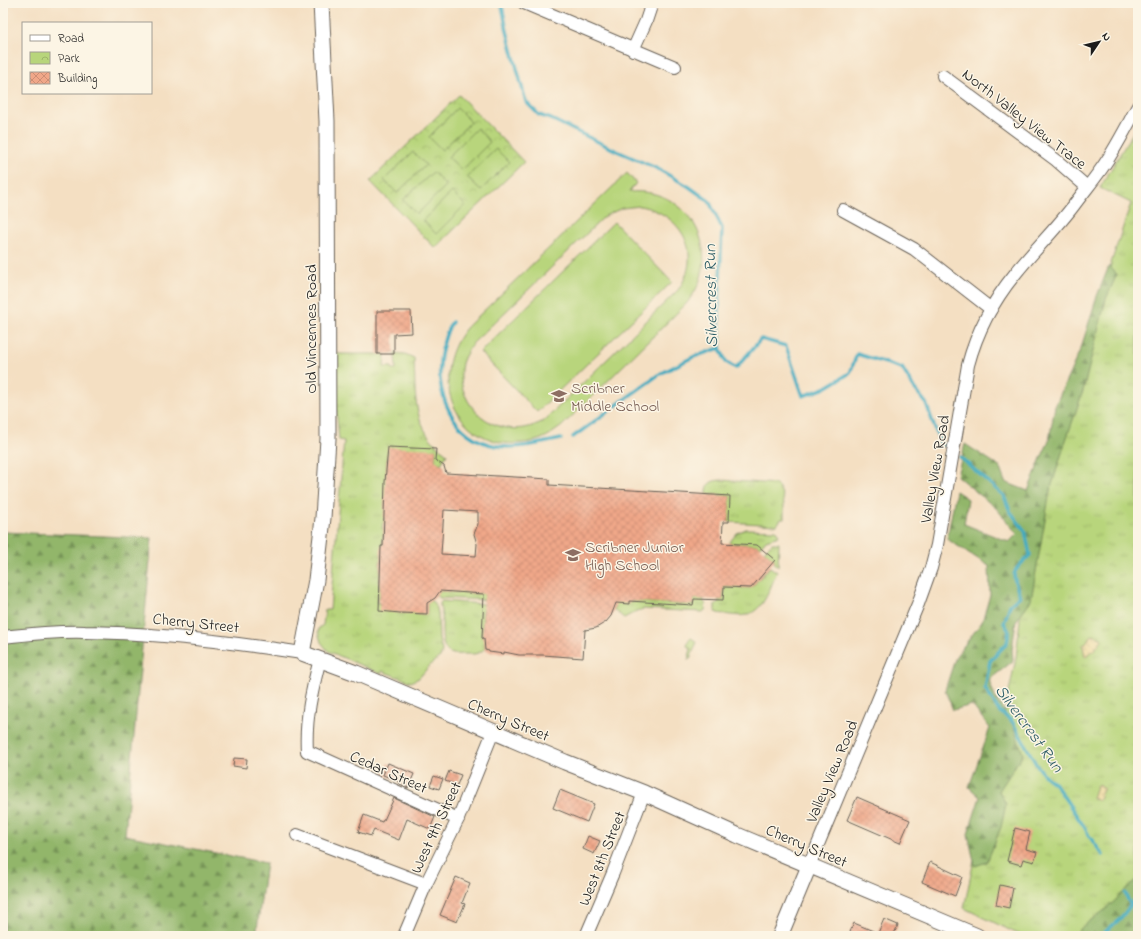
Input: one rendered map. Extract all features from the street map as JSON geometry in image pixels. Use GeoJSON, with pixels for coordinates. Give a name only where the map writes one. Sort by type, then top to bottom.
{"type":"FeatureCollection","features":[{"type":"Feature","properties":{"kind":"street","name":"Old Vincennes Road"},"geometry":{"type":"LineString","coordinates":[[302,653],[316,580],[323,518],[328,439],[327,122],[321,3]]}},
{"type":"Feature","properties":{"kind":"street"},"geometry":{"type":"LineString","coordinates":[[524,3],[675,67]]}},
{"type":"Feature","properties":{"kind":"street"},"geometry":{"type":"LineString","coordinates":[[633,50],[652,3]]}},
{"type":"Feature","properties":{"kind":"street","name":"North Valley View Trace"},"geometry":{"type":"LineString","coordinates":[[943,76],[1056,160],[1087,187]]}},
{"type":"Feature","properties":{"kind":"street","name":"Valley View Road"},"geometry":{"type":"LineString","coordinates":[[809,866],[918,604],[931,568],[940,530],[968,365],[976,340],[991,309],[1015,274],[1073,206],[1109,158],[1138,106]]}},
{"type":"Feature","properties":{"kind":"street"},"geometry":{"type":"LineString","coordinates":[[843,210],[914,249],[991,309]]}},
{"type":"Feature","properties":{"kind":"street","name":"Cherry Street"},"geometry":{"type":"LineString","coordinates":[[3,637],[84,632],[125,633],[166,636],[302,653],[356,672],[492,732],[644,793],[809,866],[977,936]]}},
{"type":"Feature","properties":{"kind":"street","name":"Cedar Street"},"geometry":{"type":"LineString","coordinates":[[320,659],[310,698],[306,737],[307,751],[458,819]]}},
{"type":"Feature","properties":{"kind":"street","name":"West 9th Street"},"geometry":{"type":"LineString","coordinates":[[404,936],[426,884],[458,819],[492,732]]}},
{"type":"Feature","properties":{"kind":"street","name":"West 8th Street"},"geometry":{"type":"LineString","coordinates":[[586,936],[644,793]]}},
{"type":"Feature","properties":{"kind":"street"},"geometry":{"type":"LineString","coordinates":[[297,835],[426,884]]}},
{"type":"Feature","properties":{"kind":"street"},"geometry":{"type":"LineString","coordinates":[[780,936],[809,866]]}},
{"type":"Feature","properties":{"kind":"green space"},"geometry":{"type":"Polygon","coordinates":[[[459,95],[524,162],[435,248],[370,181],[459,95]]]}},
{"type":"Feature","properties":{"kind":"green space"},"geometry":{"type":"Polygon","coordinates":[[[457,108],[471,122],[442,150],[429,137],[457,108]]]}},
{"type":"Feature","properties":{"kind":"green space"},"geometry":{"type":"Polygon","coordinates":[[[1138,124],[1138,910],[1109,936],[1022,936],[964,908],[1016,658],[1032,502],[1131,203],[1100,188],[1138,124]]]}},
{"type":"Feature","properties":{"kind":"green space"},"geometry":{"type":"Polygon","coordinates":[[[477,128],[490,142],[462,170],[448,157],[477,128]]]}},
{"type":"Feature","properties":{"kind":"green space"},"geometry":{"type":"Polygon","coordinates":[[[496,149],[509,162],[481,190],[467,177],[496,149]]]}},
{"type":"Feature","properties":{"kind":"green space"},"geometry":{"type":"Polygon","coordinates":[[[413,152],[426,165],[397,193],[384,180],[413,152]]]}},
{"type":"Feature","properties":{"kind":"green space"},"geometry":{"type":"Polygon","coordinates":[[[433,172],[446,186],[417,214],[403,200],[433,172]]]}},
{"type":"Feature","properties":{"kind":"green space"},"geometry":{"type":"Polygon","coordinates":[[[627,173],[636,183],[629,192],[651,193],[670,200],[686,212],[696,228],[703,246],[703,266],[698,285],[686,304],[562,426],[544,438],[528,442],[505,443],[485,437],[470,427],[458,413],[451,397],[448,380],[450,362],[456,344],[467,327],[627,173]],[[640,206],[622,208],[605,216],[472,344],[462,363],[461,377],[463,390],[468,401],[476,412],[486,420],[498,426],[510,428],[527,428],[544,421],[678,290],[686,276],[689,263],[688,250],[684,238],[677,227],[667,217],[655,210],[640,206]]]}},
{"type":"Feature","properties":{"kind":"green space"},"geometry":{"type":"Polygon","coordinates":[[[452,192],[465,205],[436,234],[423,220],[452,192]]]}},
{"type":"Feature","properties":{"kind":"green space"},"geometry":{"type":"Polygon","coordinates":[[[614,222],[672,282],[537,412],[480,352],[614,222]]]}},
{"type":"Feature","properties":{"kind":"green space"},"geometry":{"type":"Polygon","coordinates":[[[1109,266],[1117,274],[1106,299],[1083,391],[1050,491],[1031,600],[1016,621],[1012,650],[1013,661],[989,680],[995,697],[1013,725],[1023,754],[999,791],[1006,804],[1001,827],[987,862],[975,866],[968,834],[980,797],[969,787],[990,728],[972,705],[953,710],[945,690],[956,656],[982,622],[990,595],[989,566],[947,539],[956,491],[968,499],[964,524],[1009,542],[1017,534],[997,509],[957,476],[965,444],[999,466],[1005,482],[1028,491],[1049,441],[1055,406],[1081,348],[1097,296],[1109,266]]]}},
{"type":"Feature","properties":{"kind":"green space"},"geometry":{"type":"Polygon","coordinates":[[[395,353],[405,354],[414,358],[416,399],[421,423],[435,444],[447,454],[441,464],[435,461],[436,449],[387,454],[384,523],[382,529],[384,529],[379,580],[380,597],[378,598],[378,603],[400,613],[416,614],[427,613],[427,601],[432,601],[436,606],[438,613],[439,638],[442,651],[440,657],[430,665],[419,678],[411,682],[382,671],[381,674],[328,651],[321,642],[318,632],[319,628],[323,625],[325,610],[330,610],[344,441],[339,440],[335,396],[335,354],[385,354],[384,367],[392,367],[392,369],[396,369],[395,353]]]}},
{"type":"Feature","properties":{"kind":"green space"},"geometry":{"type":"Polygon","coordinates":[[[721,480],[776,484],[782,496],[784,505],[784,519],[781,519],[777,525],[729,522],[730,496],[707,494],[710,483],[721,480]]]}},
{"type":"Feature","properties":{"kind":"green space"},"geometry":{"type":"Polygon","coordinates":[[[746,529],[776,530],[779,536],[766,540],[760,547],[757,545],[729,543],[737,533],[746,529]]]}},
{"type":"Feature","properties":{"kind":"green space"},"geometry":{"type":"Polygon","coordinates":[[[3,532],[152,538],[125,835],[266,863],[256,936],[3,936],[3,532]]]}},
{"type":"Feature","properties":{"kind":"green space"},"geometry":{"type":"Polygon","coordinates":[[[772,543],[779,543],[778,567],[774,562],[775,560],[764,551],[772,543]]]}},
{"type":"Feature","properties":{"kind":"green space"},"geometry":{"type":"Polygon","coordinates":[[[770,567],[777,572],[766,597],[758,608],[743,616],[717,613],[715,610],[715,605],[719,602],[718,600],[723,600],[724,587],[751,588],[770,567]]]}},
{"type":"Feature","properties":{"kind":"green space"},"geometry":{"type":"Polygon","coordinates":[[[439,591],[489,594],[487,600],[440,598],[437,596],[439,591]]]}},
{"type":"Feature","properties":{"kind":"green space"},"geometry":{"type":"Polygon","coordinates":[[[694,599],[705,599],[703,601],[706,604],[703,612],[644,609],[624,618],[614,610],[615,606],[603,602],[629,601],[693,605],[694,599]]]}},
{"type":"Feature","properties":{"kind":"green space"},"geometry":{"type":"Polygon","coordinates":[[[442,601],[483,604],[482,638],[484,639],[485,648],[481,652],[476,654],[452,654],[447,650],[444,646],[442,636],[442,615],[440,603],[442,601]]]}},
{"type":"Feature","properties":{"kind":"green space"},"geometry":{"type":"Polygon","coordinates":[[[691,638],[697,642],[690,659],[688,660],[691,649],[687,646],[689,639],[691,638]]]}},
{"type":"Feature","properties":{"kind":"green space"},"geometry":{"type":"Polygon","coordinates":[[[1138,879],[1137,930],[1127,936],[1075,936],[1085,925],[1106,909],[1138,879]]]}},
{"type":"Feature","properties":{"kind":"sand"},"geometry":{"type":"Polygon","coordinates":[[[1092,635],[1101,638],[1102,640],[1093,651],[1085,657],[1083,646],[1092,635]]]}},
{"type":"Feature","properties":{"kind":"sand"},"geometry":{"type":"Polygon","coordinates":[[[1099,784],[1104,788],[1098,800],[1092,798],[1096,786],[1099,784]]]}},
{"type":"Feature","properties":{"kind":"building"},"geometry":{"type":"Polygon","coordinates":[[[377,311],[411,311],[412,333],[394,334],[394,354],[377,354],[377,311]]]}},
{"type":"Feature","properties":{"kind":"building"},"geometry":{"type":"Polygon","coordinates":[[[388,447],[436,449],[435,460],[444,466],[446,473],[549,479],[549,485],[730,496],[729,522],[723,522],[722,543],[757,545],[775,560],[751,588],[724,587],[723,600],[694,599],[693,605],[629,601],[629,604],[616,603],[611,616],[606,622],[596,628],[585,630],[583,658],[489,652],[485,650],[484,639],[482,638],[484,594],[440,591],[435,598],[427,603],[427,614],[379,611],[388,447]],[[444,510],[441,554],[476,556],[477,544],[474,534],[478,524],[478,512],[444,510]]]}},
{"type":"Feature","properties":{"kind":"building"},"geometry":{"type":"Polygon","coordinates":[[[234,758],[247,759],[246,768],[233,766],[234,758]]]}},
{"type":"Feature","properties":{"kind":"building"},"geometry":{"type":"Polygon","coordinates":[[[388,763],[414,774],[408,788],[400,784],[398,781],[383,775],[388,763]]]}},
{"type":"Feature","properties":{"kind":"building"},"geometry":{"type":"Polygon","coordinates":[[[449,771],[461,775],[457,785],[445,781],[449,771]]]}},
{"type":"Feature","properties":{"kind":"building"},"geometry":{"type":"Polygon","coordinates":[[[434,776],[443,779],[439,789],[430,786],[434,776]]]}},
{"type":"Feature","properties":{"kind":"building"},"geometry":{"type":"Polygon","coordinates":[[[560,790],[594,804],[587,822],[553,808],[560,790]]]}},
{"type":"Feature","properties":{"kind":"building"},"geometry":{"type":"Polygon","coordinates":[[[857,797],[910,820],[900,843],[847,820],[857,797]]]}},
{"type":"Feature","properties":{"kind":"building"},"geometry":{"type":"Polygon","coordinates":[[[394,798],[435,817],[430,829],[407,819],[399,840],[374,830],[371,836],[358,832],[364,815],[382,822],[394,798]]]}},
{"type":"Feature","properties":{"kind":"building"},"geometry":{"type":"Polygon","coordinates":[[[1015,828],[1030,832],[1026,849],[1037,852],[1034,862],[1023,859],[1021,865],[1007,861],[1015,828]]]}},
{"type":"Feature","properties":{"kind":"building"},"geometry":{"type":"Polygon","coordinates":[[[588,836],[600,841],[594,854],[583,849],[588,836]]]}},
{"type":"Feature","properties":{"kind":"building"},"geometry":{"type":"Polygon","coordinates":[[[930,862],[962,877],[955,896],[922,882],[930,862]]]}},
{"type":"Feature","properties":{"kind":"building"},"geometry":{"type":"Polygon","coordinates":[[[456,877],[470,883],[462,903],[465,904],[457,922],[440,915],[456,877]]]}},
{"type":"Feature","properties":{"kind":"building"},"geometry":{"type":"Polygon","coordinates":[[[1000,885],[1013,888],[1009,908],[996,905],[1000,885]]]}},
{"type":"Feature","properties":{"kind":"building"},"geometry":{"type":"Polygon","coordinates":[[[884,919],[898,925],[893,936],[859,936],[850,932],[854,923],[878,933],[884,919]]]}},
{"type":"Feature","properties":{"kind":"waterway","name":"Silvercrest Run"},"geometry":{"type":"LineString","coordinates":[[502,6],[507,31],[526,102],[539,115],[551,119],[656,168],[688,186],[709,201],[722,228],[719,307],[720,348],[726,362],[736,368],[761,339],[786,346],[803,396],[825,388],[850,373],[857,354],[902,368],[914,388],[926,403],[940,443],[946,446]]}},
{"type":"Feature","properties":{"kind":"waterway"},"geometry":{"type":"LineString","coordinates":[[452,322],[447,331],[443,345],[440,360],[440,375],[446,404],[453,417],[462,428],[474,438],[497,446],[515,447],[561,439]]}},
{"type":"Feature","properties":{"kind":"waterway"},"geometry":{"type":"LineString","coordinates":[[573,437],[658,375],[693,357],[720,348]]}},
{"type":"Feature","properties":{"kind":"waterway","name":"Silvercrest Run"},"geometry":{"type":"LineString","coordinates":[[960,457],[1004,496],[1010,511],[1025,531],[1030,555],[1019,565],[1014,573],[1015,582],[1020,596],[1010,605],[1004,623],[1009,631],[1007,643],[990,661],[985,688],[999,711],[1012,721],[1036,764],[1046,777],[1055,784],[1103,855]]}},
{"type":"Feature","properties":{"kind":"waterway","name":"Silvercrest Run"},"geometry":{"type":"LineString","coordinates":[[1125,893],[1131,906]]}},
{"type":"Feature","properties":{"kind":"waterway"},"geometry":{"type":"LineString","coordinates":[[1100,936],[1120,919],[1138,896]]}},
{"type":"Feature","properties":{"kind":"place","name":"Scribner Middle School"},"geometry":{"type":"Point","coordinates":[559,396]}},
{"type":"Feature","properties":{"kind":"place","name":"Scribner Junior High School"},"geometry":{"type":"Point","coordinates":[573,555]}}]}
